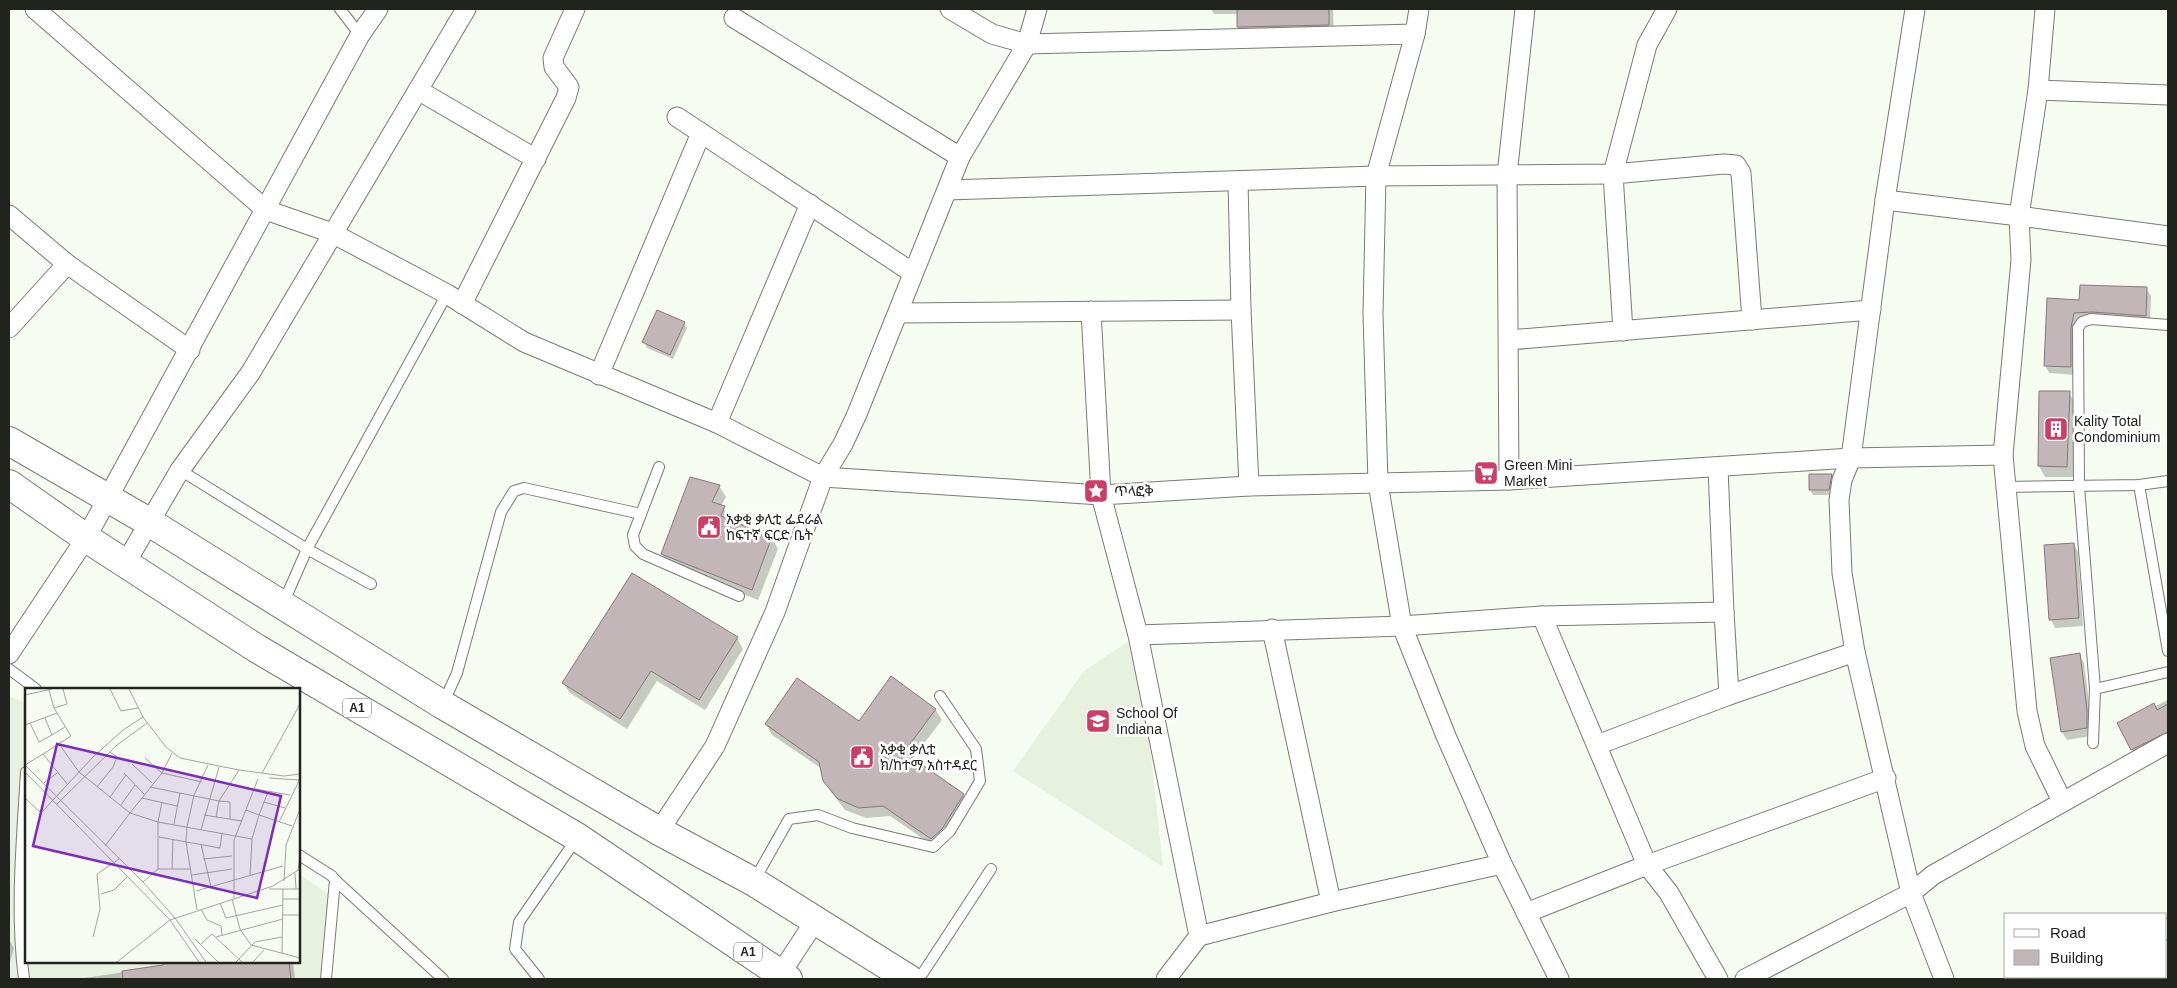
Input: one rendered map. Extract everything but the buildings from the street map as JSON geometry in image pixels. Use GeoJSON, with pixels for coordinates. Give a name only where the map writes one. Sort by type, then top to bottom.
{"type":"FeatureCollection","features":[{"type":"Feature","properties":{"kind":"main road"},"geometry":{"type":"LineString","coordinates":[[9,441],[149,522],[443,705],[659,831],[754,882],[909,979]]}},
{"type":"Feature","properties":{"kind":"main road","name":"A1"},"geometry":{"type":"LineString","coordinates":[[9,484],[125,564],[256,648],[577,837],[782,978]]}},
{"type":"Feature","properties":{"kind":"street"},"geometry":{"type":"LineString","coordinates":[[35,9],[266,210],[332,233],[454,299],[524,342],[599,375],[717,422],[823,476],[1100,495],[1249,486],[1509,480],[1851,458],[2003,455]]}},
{"type":"Feature","properties":{"kind":"street"},"geometry":{"type":"LineString","coordinates":[[9,654],[86,538],[360,35],[378,9]]}},
{"type":"Feature","properties":{"kind":"street"},"geometry":{"type":"LineString","coordinates":[[125,564],[180,470],[251,372],[466,9]]}},
{"type":"Feature","properties":{"kind":"street"},"geometry":{"type":"LineString","coordinates":[[454,299],[536,159],[570,87],[554,67],[553,58],[575,9]]}},
{"type":"Feature","properties":{"kind":"street"},"geometry":{"type":"LineString","coordinates":[[950,9],[992,34],[1027,44],[1415,34]]}},
{"type":"Feature","properties":{"kind":"street"},"geometry":{"type":"LineString","coordinates":[[659,831],[716,746],[775,612],[823,476],[858,414],[960,157],[1027,44],[1037,9]]}},
{"type":"Feature","properties":{"kind":"street"},"geometry":{"type":"LineString","coordinates":[[1419,9],[1415,34],[1376,176],[1373,314],[1378,483],[1402,626],[1446,736],[1502,864],[1559,979]]}},
{"type":"Feature","properties":{"kind":"street"},"geometry":{"type":"LineString","coordinates":[[1509,480],[1507,175],[1525,9]]}},
{"type":"Feature","properties":{"kind":"street"},"geometry":{"type":"LineString","coordinates":[[1623,331],[1613,174],[1648,45],[1667,9]]}},
{"type":"Feature","properties":{"kind":"street"},"geometry":{"type":"LineString","coordinates":[[1916,9],[1885,200],[1851,458],[1842,480],[1839,500],[1842,573],[1855,652],[1912,893],[1944,979]]}},
{"type":"Feature","properties":{"kind":"street"},"geometry":{"type":"LineString","coordinates":[[2044,9],[2038,90],[2019,216],[2018,238],[2021,249],[2003,455],[2031,733],[2062,801]]}},
{"type":"Feature","properties":{"kind":"street"},"geometry":{"type":"LineString","coordinates":[[734,18],[960,157]]}},
{"type":"Feature","properties":{"kind":"street"},"geometry":{"type":"LineString","coordinates":[[418,90],[536,159]]}},
{"type":"Feature","properties":{"kind":"street"},"geometry":{"type":"LineString","coordinates":[[2038,90],[2168,95]]}},
{"type":"Feature","properties":{"kind":"street"},"geometry":{"type":"LineString","coordinates":[[677,117],[913,272]]}},
{"type":"Feature","properties":{"kind":"street"},"geometry":{"type":"LineString","coordinates":[[599,375],[701,133]]}},
{"type":"Feature","properties":{"kind":"street"},"geometry":{"type":"LineString","coordinates":[[947,190],[1376,176],[1613,174],[1724,164],[1736,165],[1740,174],[1752,320]]}},
{"type":"Feature","properties":{"kind":"street"},"geometry":{"type":"LineString","coordinates":[[1238,182],[1241,310],[1249,486]]}},
{"type":"Feature","properties":{"kind":"street"},"geometry":{"type":"LineString","coordinates":[[1885,200],[2168,236]]}},
{"type":"Feature","properties":{"kind":"street"},"geometry":{"type":"LineString","coordinates":[[717,422],[810,204]]}},
{"type":"Feature","properties":{"kind":"street"},"geometry":{"type":"LineString","coordinates":[[9,215],[67,264],[190,350]]}},
{"type":"Feature","properties":{"kind":"street"},"geometry":{"type":"LineString","coordinates":[[2021,249],[2032,235],[2038,220]]}},
{"type":"Feature","properties":{"kind":"street"},"geometry":{"type":"LineString","coordinates":[[9,328],[67,264]]}},
{"type":"Feature","properties":{"kind":"street"},"geometry":{"type":"LineString","coordinates":[[899,313],[1241,310]]}},
{"type":"Feature","properties":{"kind":"street"},"geometry":{"type":"LineString","coordinates":[[1509,340],[1871,310]]}},
{"type":"Feature","properties":{"kind":"street"},"geometry":{"type":"LineString","coordinates":[[1091,311],[1100,495],[1138,635],[1199,936]]}},
{"type":"Feature","properties":{"kind":"street"},"geometry":{"type":"LineString","coordinates":[[1718,468],[1729,695]]}},
{"type":"Feature","properties":{"kind":"street"},"geometry":{"type":"LineString","coordinates":[[1138,635],[1402,626],[1542,616],[1724,612]]}},
{"type":"Feature","properties":{"kind":"street"},"geometry":{"type":"LineString","coordinates":[[1542,616],[1646,865],[1669,893],[1718,979]]}},
{"type":"Feature","properties":{"kind":"street"},"geometry":{"type":"LineString","coordinates":[[1272,629],[1331,902]]}},
{"type":"Feature","properties":{"kind":"street"},"geometry":{"type":"LineString","coordinates":[[1597,745],[1729,695],[1855,652]]}},
{"type":"Feature","properties":{"kind":"street"},"geometry":{"type":"LineString","coordinates":[[1745,979],[1912,893],[1933,875],[2168,743]]}},
{"type":"Feature","properties":{"kind":"street"},"geometry":{"type":"LineString","coordinates":[[1526,914],[1646,865],[1886,778]]}},
{"type":"Feature","properties":{"kind":"street"},"geometry":{"type":"LineString","coordinates":[[1166,979],[1199,936],[1331,902],[1502,864]]}},
{"type":"Feature","properties":{"kind":"street"},"geometry":{"type":"LineString","coordinates":[[782,978],[815,921]]}},
{"type":"Feature","properties":{"kind":"lane"},"geometry":{"type":"LineString","coordinates":[[340,9],[360,35]]}},
{"type":"Feature","properties":{"kind":"lane"},"geometry":{"type":"LineString","coordinates":[[283,604],[307,549],[454,299]]}},
{"type":"Feature","properties":{"kind":"lane"},"geometry":{"type":"LineString","coordinates":[[2093,743],[2095,689],[2079,486],[2078,328],[2082,322],[2091,319],[2168,325]]}},
{"type":"Feature","properties":{"kind":"lane"},"geometry":{"type":"LineString","coordinates":[[660,467],[633,535],[635,546],[644,554],[739,596]]}},
{"type":"Feature","properties":{"kind":"lane"},"geometry":{"type":"LineString","coordinates":[[180,470],[307,549],[371,584]]}},
{"type":"Feature","properties":{"kind":"lane"},"geometry":{"type":"LineString","coordinates":[[2006,487],[2139,485],[2168,481]]}},
{"type":"Feature","properties":{"kind":"lane"},"geometry":{"type":"LineString","coordinates":[[2139,485],[2168,651]]}},
{"type":"Feature","properties":{"kind":"lane"},"geometry":{"type":"LineString","coordinates":[[443,705],[457,674],[501,512],[514,490],[524,488],[641,514]]}},
{"type":"Feature","properties":{"kind":"lane"},"geometry":{"type":"LineString","coordinates":[[9,669],[33,688]]}},
{"type":"Feature","properties":{"kind":"lane"},"geometry":{"type":"LineString","coordinates":[[2095,689],[2168,672]]}},
{"type":"Feature","properties":{"kind":"lane"},"geometry":{"type":"LineString","coordinates":[[754,882],[789,818],[818,815],[852,828],[933,847],[950,831],[980,781],[976,749],[940,696]]}},
{"type":"Feature","properties":{"kind":"lane"},"geometry":{"type":"LineString","coordinates":[[24,979],[20,954],[25,802]]}},
{"type":"Feature","properties":{"kind":"lane"},"geometry":{"type":"LineString","coordinates":[[539,979],[515,949],[519,922],[577,837]]}},
{"type":"Feature","properties":{"kind":"lane"},"geometry":{"type":"LineString","coordinates":[[300,856],[332,876],[334,880],[443,979]]}},
{"type":"Feature","properties":{"kind":"lane"},"geometry":{"type":"LineString","coordinates":[[919,979],[991,869]]}},
{"type":"Feature","properties":{"kind":"lane"},"geometry":{"type":"LineString","coordinates":[[326,979],[334,880]]}},
{"type":"Feature","properties":{"kind":"shaded area","name":"School Of Indiana"},"geometry":{"type":"Polygon","coordinates":[[[1138,635],[1163,867],[1013,771],[1084,671],[1138,635]]]}},
{"type":"Feature","properties":{"kind":"shaded area"},"geometry":{"type":"Polygon","coordinates":[[[9,696],[25,703],[25,963],[300,963],[300,875],[331,896],[328,979],[9,979],[9,696]]]}},
{"type":"Feature","properties":{"kind":"place","name":"Kality Total Condominium"},"geometry":{"type":"Point","coordinates":[2056,429]}},
{"type":"Feature","properties":{"kind":"place","name":"Green Mini Market"},"geometry":{"type":"Point","coordinates":[1486,473]}},
{"type":"Feature","properties":{"kind":"place","name":"ጥላፎቅ"},"geometry":{"type":"Point","coordinates":[1096,491]}},
{"type":"Feature","properties":{"kind":"place","name":"አቃቂ ቃሊቲ ፌደራል ከፍተኛ ፍርድ ቤት"},"geometry":{"type":"Point","coordinates":[709,527]}},
{"type":"Feature","properties":{"kind":"place","name":"School Of Indiana"},"geometry":{"type":"Point","coordinates":[1098,721]}},
{"type":"Feature","properties":{"kind":"place","name":"አቃቂ ቃሊቲ ክ/ከተማ አስተዳደር"},"geometry":{"type":"Point","coordinates":[862,757]}}]}
